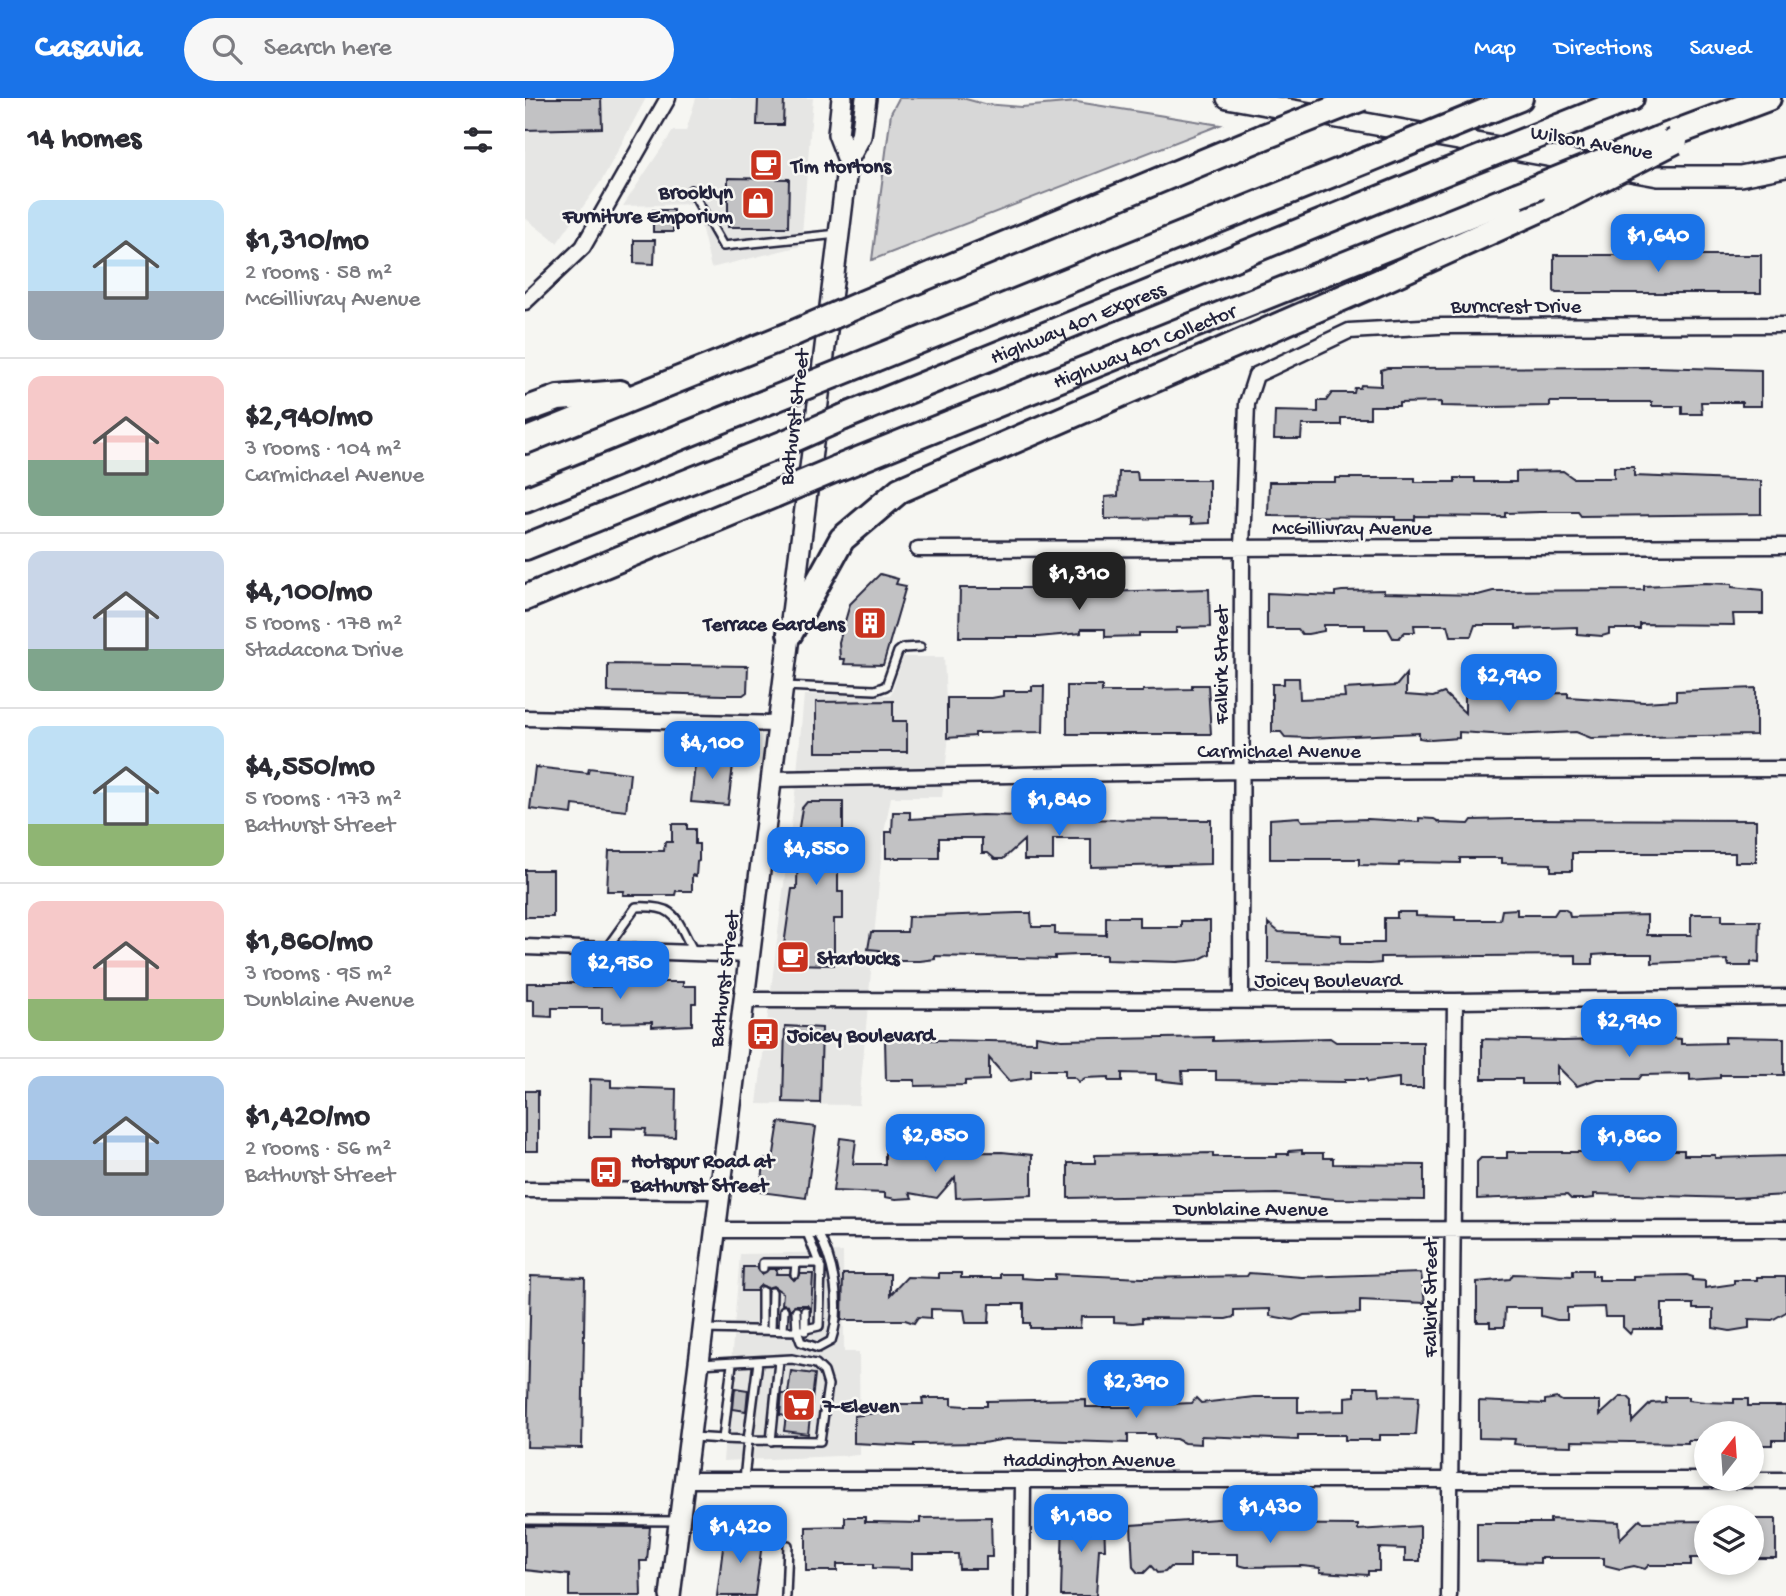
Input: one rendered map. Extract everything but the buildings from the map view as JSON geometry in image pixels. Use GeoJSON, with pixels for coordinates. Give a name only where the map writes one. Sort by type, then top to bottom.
{"type":"FeatureCollection","features":[{"type":"Feature","properties":{"kind":"highway"},"geometry":{"type":"LineString","coordinates":[[525,441],[1362,98]]}},
{"type":"Feature","properties":{"kind":"highway","name":"Highway 401 Express"},"geometry":{"type":"LineString","coordinates":[[525,500],[1520,98]]}},
{"type":"Feature","properties":{"kind":"highway","name":"Highway 401 Express"},"geometry":{"type":"LineString","coordinates":[[525,547],[1631,98]]}},
{"type":"Feature","properties":{"kind":"highway","name":"Highway 401 Collector"},"geometry":{"type":"LineString","coordinates":[[525,598],[846,465],[1767,98]]}},
{"type":"Feature","properties":{"kind":"highway"},"geometry":{"type":"LineString","coordinates":[[790,633],[842,539],[900,490],[1556,202],[1665,140]]}},
{"type":"Feature","properties":{"kind":"highway"},"geometry":{"type":"LineString","coordinates":[[525,410],[558,398],[642,391]]}},
{"type":"Feature","properties":{"kind":"main road","name":"Bathurst Street"},"geometry":{"type":"LineString","coordinates":[[842,98],[838,134],[848,160]]}},
{"type":"Feature","properties":{"kind":"main road","name":"Bathurst Street"},"geometry":{"type":"LineString","coordinates":[[670,1596],[848,160],[861,135],[866,98]]}},
{"type":"Feature","properties":{"kind":"main road","name":"Wilson Avenue"},"geometry":{"type":"LineString","coordinates":[[1227,98],[1658,176],[1740,176],[1786,167]]}},
{"type":"Feature","properties":{"kind":"street"},"geometry":{"type":"LineString","coordinates":[[525,302],[583,247],[668,98]]}},
{"type":"Feature","properties":{"kind":"street","name":"Burncrest Drive"},"geometry":{"type":"LineString","coordinates":[[1256,375],[1349,331],[1439,326],[1786,325]]}},
{"type":"Feature","properties":{"kind":"street","name":"Falkirk Street"},"geometry":{"type":"LineString","coordinates":[[1241,999],[1242,549],[1247,403],[1256,375]]}},
{"type":"Feature","properties":{"kind":"street","name":"McGillivray Avenue"},"geometry":{"type":"LineString","coordinates":[[918,549],[1786,545]]}},
{"type":"Feature","properties":{"kind":"street"},"geometry":{"type":"LineString","coordinates":[[525,718],[778,724]]}},
{"type":"Feature","properties":{"kind":"street","name":"Carmichael Avenue"},"geometry":{"type":"LineString","coordinates":[[772,779],[1241,771],[1786,769]]}},
{"type":"Feature","properties":{"kind":"street"},"geometry":{"type":"LineString","coordinates":[[525,947],[749,955]]}},
{"type":"Feature","properties":{"kind":"street","name":"Joicey Boulevard"},"geometry":{"type":"LineString","coordinates":[[743,1000],[1455,1001],[1786,997]]}},
{"type":"Feature","properties":{"kind":"street","name":"Falkirk Street"},"geometry":{"type":"LineString","coordinates":[[1449,1596],[1455,1001]]}},
{"type":"Feature","properties":{"kind":"street"},"geometry":{"type":"LineString","coordinates":[[525,1190],[720,1191]]}},
{"type":"Feature","properties":{"kind":"street","name":"Dunblaine Avenue"},"geometry":{"type":"LineString","coordinates":[[716,1230],[1786,1229]]}},
{"type":"Feature","properties":{"kind":"street","name":"Haddington Avenue"},"geometry":{"type":"LineString","coordinates":[[685,1480],[1786,1480]]}},
{"type":"Feature","properties":{"kind":"street"},"geometry":{"type":"LineString","coordinates":[[1022,1596],[1023,1480]]}},
{"type":"Feature","properties":{"kind":"lane"},"geometry":{"type":"LineString","coordinates":[[691,190],[723,246],[839,234]]}},
{"type":"Feature","properties":{"kind":"lane"},"geometry":{"type":"LineString","coordinates":[[783,686],[875,690],[886,686],[898,652],[903,648],[921,647]]}},
{"type":"Feature","properties":{"kind":"lane"},"geometry":{"type":"LineString","coordinates":[[606,949],[636,907],[659,906],[671,912],[694,952]]}},
{"type":"Feature","properties":{"kind":"lane"},"geometry":{"type":"LineString","coordinates":[[704,1329],[801,1331],[819,1326],[822,1319],[823,1282],[811,1230]]}},
{"type":"Feature","properties":{"kind":"lane"},"geometry":{"type":"LineString","coordinates":[[805,1311],[801,1342],[818,1348],[827,1345],[834,1333],[833,1264],[811,1230]]}},
{"type":"Feature","properties":{"kind":"lane"},"geometry":{"type":"LineString","coordinates":[[763,1268],[763,1263],[772,1266],[820,1263]]}},
{"type":"Feature","properties":{"kind":"lane"},"geometry":{"type":"LineString","coordinates":[[795,1274],[796,1263]]}},
{"type":"Feature","properties":{"kind":"lane"},"geometry":{"type":"LineString","coordinates":[[806,1274],[807,1263]]}},
{"type":"Feature","properties":{"kind":"lane"},"geometry":{"type":"LineString","coordinates":[[785,1274],[786,1264]]}},
{"type":"Feature","properties":{"kind":"lane"},"geometry":{"type":"LineString","coordinates":[[762,1291],[762,1330]]}},
{"type":"Feature","properties":{"kind":"lane"},"geometry":{"type":"LineString","coordinates":[[771,1331],[772,1292]]}},
{"type":"Feature","properties":{"kind":"lane"},"geometry":{"type":"LineString","coordinates":[[783,1331],[784,1310]]}},
{"type":"Feature","properties":{"kind":"lane"},"geometry":{"type":"LineString","coordinates":[[796,1311],[801,1331]]}},
{"type":"Feature","properties":{"kind":"lane"},"geometry":{"type":"LineString","coordinates":[[690,1437],[813,1443],[820,1441],[824,1433],[828,1385],[824,1372],[816,1364],[804,1360],[699,1364]]}},
{"type":"Feature","properties":{"kind":"lane"},"geometry":{"type":"LineString","coordinates":[[771,1441],[779,1361]]}},
{"type":"Feature","properties":{"kind":"lane"},"geometry":{"type":"LineString","coordinates":[[744,1480],[758,1362]]}},
{"type":"Feature","properties":{"kind":"lane"},"geometry":{"type":"LineString","coordinates":[[723,1439],[732,1364]]}},
{"type":"Feature","properties":{"kind":"lane"},"geometry":{"type":"LineString","coordinates":[[525,1520],[680,1521]]}},
{"type":"Feature","properties":{"kind":"lane"},"geometry":{"type":"LineString","coordinates":[[786,1596],[788,1545]]}},
{"type":"Feature","properties":{"kind":"shaded area"},"geometry":{"type":"Polygon","coordinates":[[[525,98],[646,98],[602,180],[557,243],[525,218],[525,98]]]}},
{"type":"Feature","properties":{"kind":"shaded area"},"geometry":{"type":"Polygon","coordinates":[[[696,98],[813,98],[801,246],[711,268],[696,204],[623,206],[673,131],[686,131],[696,98]]]}},
{"type":"Feature","properties":{"kind":"shaded area"},"geometry":{"type":"Polygon","coordinates":[[[899,98],[962,98],[984,104],[1022,107],[1077,102],[1220,125],[872,260],[891,113],[899,98]]]}},
{"type":"Feature","properties":{"kind":"shaded area"},"geometry":{"type":"Polygon","coordinates":[[[903,657],[944,657],[948,745],[942,797],[891,797],[883,838],[859,1105],[757,1104],[795,794],[804,695],[891,695],[903,657]]]}},
{"type":"Feature","properties":{"kind":"shaded area"},"geometry":{"type":"Polygon","coordinates":[[[843,1252],[844,1352],[859,1352],[860,1455],[723,1461],[740,1254],[843,1252]]]}},
{"type":"Feature","properties":{"kind":"place","name":"Tim Hortons"},"geometry":{"type":"Point","coordinates":[766,165]}},
{"type":"Feature","properties":{"kind":"place","name":"Brooklyn Furniture Emporium"},"geometry":{"type":"Point","coordinates":[758,203]}},
{"type":"Feature","properties":{"kind":"place","name":"Terrace Gardens"},"geometry":{"type":"Point","coordinates":[870,623]}},
{"type":"Feature","properties":{"kind":"place","name":"Starbucks"},"geometry":{"type":"Point","coordinates":[793,957]}},
{"type":"Feature","properties":{"kind":"place","name":"Joicey Boulevard"},"geometry":{"type":"Point","coordinates":[763,1034]}},
{"type":"Feature","properties":{"kind":"place","name":"Hotspur Road at Bathurst Street"},"geometry":{"type":"Point","coordinates":[606,1172]}},
{"type":"Feature","properties":{"kind":"place","name":"7-Eleven"},"geometry":{"type":"Point","coordinates":[799,1405]}}]}
